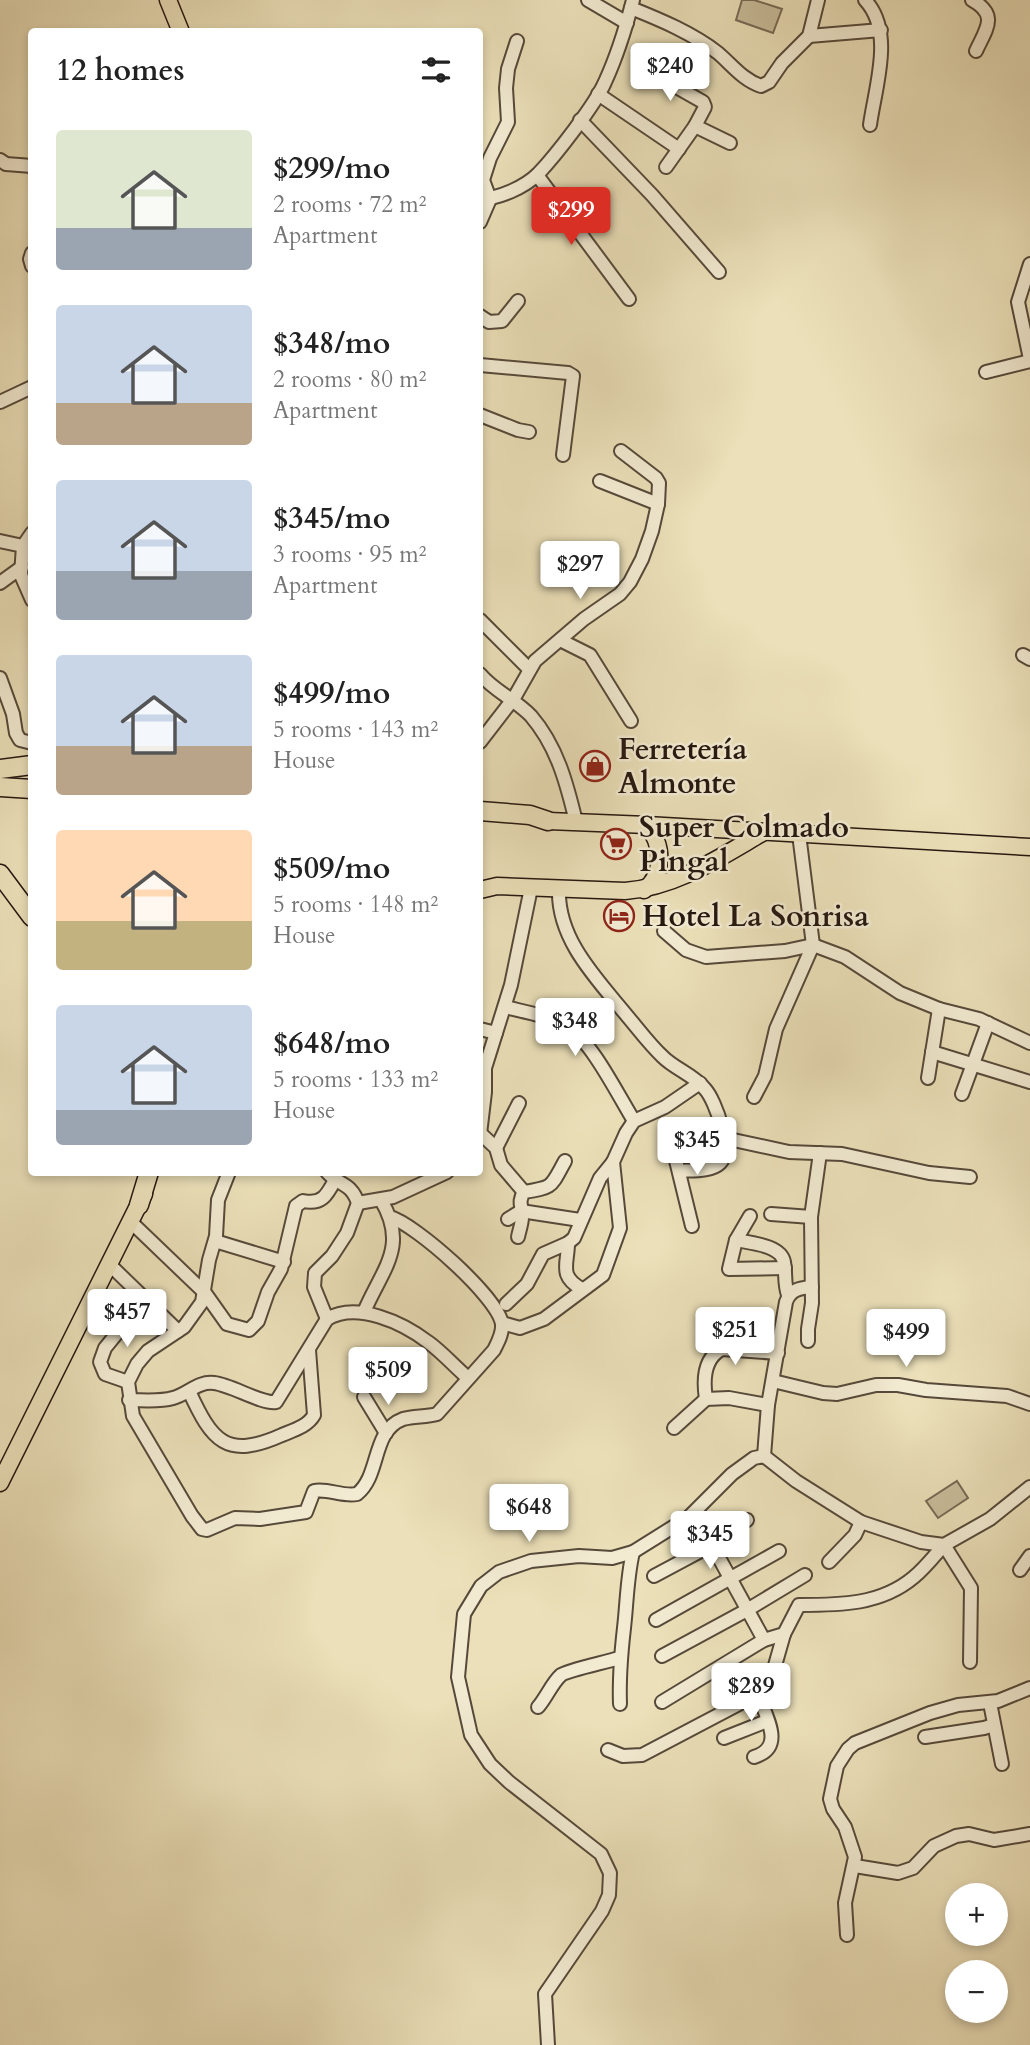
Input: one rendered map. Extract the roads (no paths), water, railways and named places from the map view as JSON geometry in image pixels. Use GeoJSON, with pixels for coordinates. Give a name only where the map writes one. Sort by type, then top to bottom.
{"type":"FeatureCollection","features":[{"type":"Feature","properties":{"kind":"highway"},"geometry":{"type":"LineString","coordinates":[[0,769],[28,766]]}},
{"type":"Feature","properties":{"kind":"highway"},"geometry":{"type":"LineString","coordinates":[[0,778],[28,778]]}},
{"type":"Feature","properties":{"kind":"highway"},"geometry":{"type":"LineString","coordinates":[[0,787],[28,789]]}},
{"type":"Feature","properties":{"kind":"highway"},"geometry":{"type":"LineString","coordinates":[[483,798],[513,813]]}},
{"type":"Feature","properties":{"kind":"highway"},"geometry":{"type":"LineString","coordinates":[[483,811],[530,815],[548,821]]}},
{"type":"Feature","properties":{"kind":"highway"},"geometry":{"type":"LineString","coordinates":[[483,822],[530,824],[548,821]]}},
{"type":"Feature","properties":{"kind":"highway"},"geometry":{"type":"LineString","coordinates":[[0,874],[28,912]]}},
{"type":"Feature","properties":{"kind":"highway"},"geometry":{"type":"LineString","coordinates":[[139,1205],[148,1176]]}},
{"type":"Feature","properties":{"kind":"main road"},"geometry":{"type":"LineString","coordinates":[[168,0],[179,28]]}},
{"type":"Feature","properties":{"kind":"main road"},"geometry":{"type":"LineString","coordinates":[[548,821],[1030,847]]}},
{"type":"Feature","properties":{"kind":"main road"},"geometry":{"type":"LineString","coordinates":[[644,890],[657,875],[660,861],[658,844],[647,825]]}},
{"type":"Feature","properties":{"kind":"main road"},"geometry":{"type":"LineString","coordinates":[[483,889],[497,886],[644,890],[686,875],[762,833]]}},
{"type":"Feature","properties":{"kind":"main road"},"geometry":{"type":"LineString","coordinates":[[0,1483],[152,1176]]}},
{"type":"Feature","properties":{"kind":"street"},"geometry":{"type":"LineString","coordinates":[[588,0],[627,23]]}},
{"type":"Feature","properties":{"kind":"street"},"geometry":{"type":"LineString","coordinates":[[517,41],[508,69],[508,122],[490,158],[483,180],[485,199],[521,186],[537,175],[580,120],[604,84],[632,4],[669,22],[718,54],[751,83],[761,86],[769,82],[782,63],[809,36],[818,0]]}},
{"type":"Feature","properties":{"kind":"street"},"geometry":{"type":"LineString","coordinates":[[865,0],[876,15],[881,30],[870,125]]}},
{"type":"Feature","properties":{"kind":"street"},"geometry":{"type":"LineString","coordinates":[[972,0],[981,5],[989,19],[976,51]]}},
{"type":"Feature","properties":{"kind":"street"},"geometry":{"type":"LineString","coordinates":[[809,36],[881,30]]}},
{"type":"Feature","properties":{"kind":"street"},"geometry":{"type":"LineString","coordinates":[[659,77],[703,102],[705,107],[666,167]]}},
{"type":"Feature","properties":{"kind":"street"},"geometry":{"type":"LineString","coordinates":[[597,94],[679,149]]}},
{"type":"Feature","properties":{"kind":"street"},"geometry":{"type":"LineString","coordinates":[[580,120],[652,195],[719,272]]}},
{"type":"Feature","properties":{"kind":"street"},"geometry":{"type":"LineString","coordinates":[[695,126],[730,143]]}},
{"type":"Feature","properties":{"kind":"street"},"geometry":{"type":"LineString","coordinates":[[2,164],[28,166]]}},
{"type":"Feature","properties":{"kind":"street"},"geometry":{"type":"LineString","coordinates":[[537,175],[629,299]]}},
{"type":"Feature","properties":{"kind":"street"},"geometry":{"type":"LineString","coordinates":[[986,372],[1030,360],[1018,307],[1027,285],[1030,264]]}},
{"type":"Feature","properties":{"kind":"street"},"geometry":{"type":"LineString","coordinates":[[483,318],[489,322],[502,321],[518,301]]}},
{"type":"Feature","properties":{"kind":"street"},"geometry":{"type":"LineString","coordinates":[[483,365],[568,373],[573,376],[563,455]]}},
{"type":"Feature","properties":{"kind":"street"},"geometry":{"type":"LineString","coordinates":[[1,405],[28,389]]}},
{"type":"Feature","properties":{"kind":"street"},"geometry":{"type":"LineString","coordinates":[[483,416],[529,432]]}},
{"type":"Feature","properties":{"kind":"street"},"geometry":{"type":"LineString","coordinates":[[483,738],[511,701],[535,661],[584,619],[620,594],[630,583],[649,541],[658,504],[659,483],[621,451]]}},
{"type":"Feature","properties":{"kind":"street"},"geometry":{"type":"LineString","coordinates":[[600,481],[658,504]]}},
{"type":"Feature","properties":{"kind":"street"},"geometry":{"type":"LineString","coordinates":[[28,539],[23,546],[21,575],[28,591]]}},
{"type":"Feature","properties":{"kind":"street"},"geometry":{"type":"LineString","coordinates":[[0,541],[23,546]]}},
{"type":"Feature","properties":{"kind":"street"},"geometry":{"type":"LineString","coordinates":[[0,583],[22,567]]}},
{"type":"Feature","properties":{"kind":"street"},"geometry":{"type":"LineString","coordinates":[[483,623],[529,669]]}},
{"type":"Feature","properties":{"kind":"street"},"geometry":{"type":"LineString","coordinates":[[560,640],[590,655],[631,721]]}},
{"type":"Feature","properties":{"kind":"street"},"geometry":{"type":"LineString","coordinates":[[483,677],[529,714],[552,747],[566,782],[576,822]]}},
{"type":"Feature","properties":{"kind":"street"},"geometry":{"type":"LineString","coordinates":[[0,678],[13,714],[16,733],[20,740],[28,742]]}},
{"type":"Feature","properties":{"kind":"street"},"geometry":{"type":"LineString","coordinates":[[754,1097],[765,1076],[776,1029],[813,945],[799,834]]}},
{"type":"Feature","properties":{"kind":"street"},"geometry":{"type":"LineString","coordinates":[[483,1084],[485,1068],[515,968],[531,888]]}},
{"type":"Feature","properties":{"kind":"street"},"geometry":{"type":"LineString","coordinates":[[559,889],[560,909],[586,967],[661,1056],[700,1083],[710,1095],[724,1138],[724,1156],[717,1166],[679,1171]]}},
{"type":"Feature","properties":{"kind":"street"},"geometry":{"type":"LineString","coordinates":[[664,931],[686,950],[706,957],[785,951],[813,945],[845,957],[900,993],[939,1009],[988,1023],[1030,1043]]}},
{"type":"Feature","properties":{"kind":"street"},"geometry":{"type":"LineString","coordinates":[[505,1007],[559,1022],[574,1031],[587,1046],[634,1121]]}},
{"type":"Feature","properties":{"kind":"street"},"geometry":{"type":"LineString","coordinates":[[928,1078],[939,1009]]}},
{"type":"Feature","properties":{"kind":"street"},"geometry":{"type":"LineString","coordinates":[[962,1094],[988,1023]]}},
{"type":"Feature","properties":{"kind":"street"},"geometry":{"type":"LineString","coordinates":[[483,1030],[496,1033]]}},
{"type":"Feature","properties":{"kind":"street"},"geometry":{"type":"LineString","coordinates":[[932,1052],[1030,1083]]}},
{"type":"Feature","properties":{"kind":"street"},"geometry":{"type":"LineString","coordinates":[[506,1304],[527,1284],[543,1254],[574,1238],[600,1178],[613,1162],[634,1121],[665,1107],[700,1083]]}},
{"type":"Feature","properties":{"kind":"street"},"geometry":{"type":"LineString","coordinates":[[496,1148],[519,1103]]}},
{"type":"Feature","properties":{"kind":"street"},"geometry":{"type":"LineString","coordinates":[[670,1136],[692,1226]]}},
{"type":"Feature","properties":{"kind":"street"},"geometry":{"type":"LineString","coordinates":[[483,1137],[496,1148],[501,1165],[524,1192]]}},
{"type":"Feature","properties":{"kind":"street"},"geometry":{"type":"LineString","coordinates":[[724,1138],[789,1152],[842,1154],[929,1173],[970,1177]]}},
{"type":"Feature","properties":{"kind":"street"},"geometry":{"type":"LineString","coordinates":[[808,1341],[813,1303],[811,1217],[820,1153]]}},
{"type":"Feature","properties":{"kind":"street"},"geometry":{"type":"LineString","coordinates":[[518,1237],[520,1196],[524,1192],[540,1191],[551,1186],[565,1161]]}},
{"type":"Feature","properties":{"kind":"street"},"geometry":{"type":"LineString","coordinates":[[502,1323],[520,1328],[544,1319],[598,1280],[607,1269],[620,1228],[613,1162]]}},
{"type":"Feature","properties":{"kind":"street"},"geometry":{"type":"LineString","coordinates":[[227,1176],[218,1200],[215,1241],[205,1277],[205,1293],[198,1310],[178,1331],[148,1351],[137,1364],[128,1382],[132,1416],[202,1529],[206,1530],[234,1518],[260,1519],[306,1512],[314,1491],[318,1489],[341,1495],[357,1494],[367,1482],[380,1443],[392,1425],[401,1420],[437,1414],[494,1350],[502,1323],[488,1298],[458,1267],[405,1224],[390,1217]]}},
{"type":"Feature","properties":{"kind":"street"},"geometry":{"type":"LineString","coordinates":[[131,1222],[205,1293],[227,1324],[249,1330],[258,1321],[268,1292],[284,1262],[296,1206],[303,1201],[313,1203],[323,1200],[331,1176],[350,1188],[358,1203],[352,1223],[339,1247],[315,1273],[314,1287],[327,1319]]}},
{"type":"Feature","properties":{"kind":"street"},"geometry":{"type":"LineString","coordinates":[[358,1203],[381,1200],[434,1176]]}},
{"type":"Feature","properties":{"kind":"street"},"geometry":{"type":"LineString","coordinates":[[364,1312],[393,1251],[390,1217],[381,1200]]}},
{"type":"Feature","properties":{"kind":"street"},"geometry":{"type":"LineString","coordinates":[[508,1219],[521,1210],[580,1220]]}},
{"type":"Feature","properties":{"kind":"street"},"geometry":{"type":"LineString","coordinates":[[771,1214],[811,1217]]}},
{"type":"Feature","properties":{"kind":"street"},"geometry":{"type":"LineString","coordinates":[[750,1216],[736,1240],[729,1269],[785,1268]]}},
{"type":"Feature","properties":{"kind":"street"},"geometry":{"type":"LineString","coordinates":[[736,1240],[765,1246],[780,1253],[789,1295]]}},
{"type":"Feature","properties":{"kind":"street"},"geometry":{"type":"LineString","coordinates":[[215,1241],[284,1262]]}},
{"type":"Feature","properties":{"kind":"street"},"geometry":{"type":"LineString","coordinates":[[568,1243],[565,1265],[567,1276],[573,1284],[582,1289]]}},
{"type":"Feature","properties":{"kind":"street"},"geometry":{"type":"LineString","coordinates":[[109,1264],[178,1331]]}},
{"type":"Feature","properties":{"kind":"street"},"geometry":{"type":"LineString","coordinates":[[764,1456],[768,1405],[782,1317],[789,1295],[812,1287]]}},
{"type":"Feature","properties":{"kind":"street"},"geometry":{"type":"LineString","coordinates":[[128,1382],[105,1374],[100,1362],[106,1348],[145,1299]]}},
{"type":"Feature","properties":{"kind":"street"},"geometry":{"type":"LineString","coordinates":[[129,1400],[167,1399],[189,1391],[198,1384],[209,1382],[265,1401],[276,1402],[327,1319],[364,1312],[419,1336],[468,1378]]}},
{"type":"Feature","properties":{"kind":"street"},"geometry":{"type":"LineString","coordinates":[[189,1391],[212,1434],[226,1444],[242,1446],[266,1443],[305,1425],[314,1415],[309,1349]]}},
{"type":"Feature","properties":{"kind":"street"},"geometry":{"type":"LineString","coordinates":[[706,1399],[705,1377],[709,1360],[714,1353],[722,1349],[778,1353]]}},
{"type":"Feature","properties":{"kind":"street"},"geometry":{"type":"LineString","coordinates":[[772,1381],[823,1393],[837,1394],[876,1385],[898,1385],[926,1390],[1007,1396],[1030,1404]]}},
{"type":"Feature","properties":{"kind":"street"},"geometry":{"type":"LineString","coordinates":[[364,1397],[386,1433]]}},
{"type":"Feature","properties":{"kind":"street"},"geometry":{"type":"LineString","coordinates":[[674,1428],[706,1399],[729,1398],[768,1405]]}},
{"type":"Feature","properties":{"kind":"street"},"geometry":{"type":"LineString","coordinates":[[548,2045],[545,1994],[602,1911],[608,1895],[610,1873],[601,1854],[589,1842],[509,1782],[490,1764],[471,1735],[458,1676],[464,1614],[481,1586],[499,1572],[531,1561],[579,1556],[612,1558],[633,1552],[689,1517],[732,1474],[754,1458],[764,1456],[796,1481],[861,1522],[921,1542],[944,1545]]}},
{"type":"Feature","properties":{"kind":"street"},"geometry":{"type":"LineString","coordinates":[[608,1751],[623,1756],[642,1755],[758,1694],[770,1683],[783,1633],[799,1605],[847,1605],[882,1597],[914,1578],[944,1545],[990,1519],[1030,1487]]}},
{"type":"Feature","properties":{"kind":"street"},"geometry":{"type":"LineString","coordinates":[[689,1517],[712,1545],[764,1640]]}},
{"type":"Feature","properties":{"kind":"street"},"geometry":{"type":"LineString","coordinates":[[654,1576],[712,1545],[747,1520]]}},
{"type":"Feature","properties":{"kind":"street"},"geometry":{"type":"LineString","coordinates":[[829,1562],[855,1535],[861,1522]]}},
{"type":"Feature","properties":{"kind":"street"},"geometry":{"type":"LineString","coordinates":[[944,1545],[971,1588],[970,1662]]}},
{"type":"Feature","properties":{"kind":"street"},"geometry":{"type":"LineString","coordinates":[[656,1620],[779,1551]]}},
{"type":"Feature","properties":{"kind":"street"},"geometry":{"type":"LineString","coordinates":[[620,1704],[619,1658],[633,1552]]}},
{"type":"Feature","properties":{"kind":"street"},"geometry":{"type":"LineString","coordinates":[[1020,1570],[1030,1556]]}},
{"type":"Feature","properties":{"kind":"street"},"geometry":{"type":"LineString","coordinates":[[662,1656],[805,1575]]}},
{"type":"Feature","properties":{"kind":"street"},"geometry":{"type":"LineString","coordinates":[[662,1702],[764,1640],[783,1633]]}},
{"type":"Feature","properties":{"kind":"street"},"geometry":{"type":"LineString","coordinates":[[538,1707],[558,1677],[568,1671],[619,1658]]}},
{"type":"Feature","properties":{"kind":"street"},"geometry":{"type":"LineString","coordinates":[[847,1935],[845,1903],[855,1857],[845,1828],[833,1810],[830,1799],[837,1766],[848,1749],[855,1743],[930,1713],[958,1705],[990,1703],[1030,1688]]}},
{"type":"Feature","properties":{"kind":"street"},"geometry":{"type":"LineString","coordinates":[[754,1757],[767,1753],[772,1746],[773,1736],[758,1694]]}},
{"type":"Feature","properties":{"kind":"street"},"geometry":{"type":"LineString","coordinates":[[990,1703],[1002,1764]]}},
{"type":"Feature","properties":{"kind":"street"},"geometry":{"type":"LineString","coordinates":[[724,1738],[767,1721]]}},
{"type":"Feature","properties":{"kind":"street"},"geometry":{"type":"LineString","coordinates":[[925,1737],[994,1725]]}},
{"type":"Feature","properties":{"kind":"street"},"geometry":{"type":"LineString","coordinates":[[855,1866],[898,1873],[913,1868],[934,1846],[956,1836],[969,1834],[994,1840],[1030,1834]]}},
{"type":"Feature","properties":{"kind":"place","name":"Ferretería Almonte"},"geometry":{"type":"Point","coordinates":[595,766]}},
{"type":"Feature","properties":{"kind":"place","name":"Super Colmado Pingal"},"geometry":{"type":"Point","coordinates":[616,844]}},
{"type":"Feature","properties":{"kind":"place","name":"Hotel La Sonrisa"},"geometry":{"type":"Point","coordinates":[619,916]}}]}
